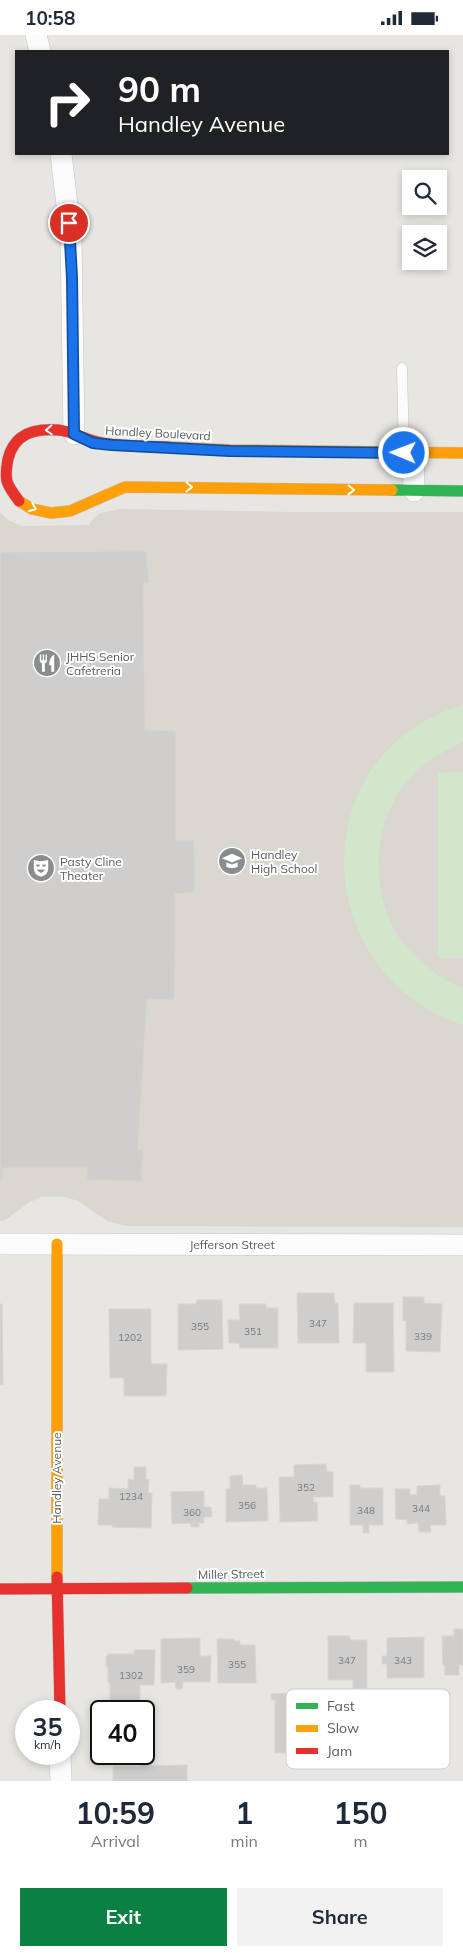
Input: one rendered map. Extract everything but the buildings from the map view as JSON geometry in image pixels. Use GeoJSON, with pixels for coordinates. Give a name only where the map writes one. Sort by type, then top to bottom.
{"type":"FeatureCollection","features":[{"type":"Feature","properties":{"kind":"street"},"geometry":{"type":"LineString","coordinates":[[36,35],[40,50]]}},
{"type":"Feature","properties":{"kind":"street"},"geometry":{"type":"LineString","coordinates":[[61,155],[70,239],[74,434]]}},
{"type":"Feature","properties":{"kind":"street","name":"Handley Boulevard"},"geometry":{"type":"LineString","coordinates":[[463,453],[230,451],[112,445],[93,443],[74,434],[59,430],[30,432],[18,439],[11,448],[3,472],[10,489],[19,501],[32,509],[51,513],[70,511],[124,487],[463,491]]}},
{"type":"Feature","properties":{"kind":"street"},"geometry":{"type":"LineString","coordinates":[[409,453],[414,491]]}},
{"type":"Feature","properties":{"kind":"street","name":"Jefferson Street"},"geometry":{"type":"LineString","coordinates":[[0,1244],[463,1245]]}},
{"type":"Feature","properties":{"kind":"street","name":"Handley Avenue"},"geometry":{"type":"LineString","coordinates":[[57,1244],[57,1589],[60,1700]]}},
{"type":"Feature","properties":{"kind":"street","name":"Miller Street"},"geometry":{"type":"LineString","coordinates":[[0,1589],[463,1587]]}},
{"type":"Feature","properties":{"kind":"street"},"geometry":{"type":"LineString","coordinates":[[60,1765],[61,1781]]}},
{"type":"Feature","properties":{"kind":"lane"},"geometry":{"type":"LineString","coordinates":[[402,368],[409,453]]}},
{"type":"Feature","properties":{"kind":"shaded area","name":"Handley High School"},"geometry":{"type":"Polygon","coordinates":[[[120,509],[463,512],[463,1227],[125,1226],[107,1221],[78,1201],[65,1197],[41,1197],[30,1202],[5,1220],[0,1221],[0,512],[8,520],[22,526],[89,525],[100,513],[120,509]]]}},
{"type":"Feature","properties":{"kind":"green space"},"geometry":{"type":"Polygon","coordinates":[[[463,705],[463,742],[419,769],[407,781],[387,816],[379,855],[379,875],[388,915],[396,933],[407,948],[438,975],[463,988],[463,1025],[411,998],[374,959],[352,913],[344,863],[351,813],[373,767],[411,730],[463,705]]]}},
{"type":"Feature","properties":{"kind":"green space"},"geometry":{"type":"Polygon","coordinates":[[[463,772],[463,958],[438,958],[438,773],[463,772]]]}},
{"type":"Feature","properties":{"kind":"traffic: fast"},"geometry":{"type":"LineString","coordinates":[[392,490],[463,491]]}},
{"type":"Feature","properties":{"kind":"traffic: fast"},"geometry":{"type":"LineString","coordinates":[[187,1588],[463,1587]]}},
{"type":"Feature","properties":{"kind":"traffic: slow"},"geometry":{"type":"LineString","coordinates":[[167,447],[230,450],[463,453]]}},
{"type":"Feature","properties":{"kind":"traffic: slow"},"geometry":{"type":"LineString","coordinates":[[19,501],[32,509],[51,513],[70,511],[125,487],[392,490]]}},
{"type":"Feature","properties":{"kind":"traffic: slow"},"geometry":{"type":"LineString","coordinates":[[57,1244],[57,1577]]}},
{"type":"Feature","properties":{"kind":"traffic: jam"},"geometry":{"type":"LineString","coordinates":[[19,501],[11,490],[6,472],[11,450],[20,438],[26,434],[41,430],[58,430],[96,442],[126,446],[167,447]]}},
{"type":"Feature","properties":{"kind":"traffic: jam"},"geometry":{"type":"LineString","coordinates":[[57,1577],[60,1700]]}},
{"type":"Feature","properties":{"kind":"traffic: jam"},"geometry":{"type":"LineString","coordinates":[[0,1589],[187,1588]]}},
{"type":"Feature","properties":{"kind":"place","name":"JHHS Senior Cafetreria"},"geometry":{"type":"Point","coordinates":[47,663]}},
{"type":"Feature","properties":{"kind":"place","name":"Handley High School"},"geometry":{"type":"Point","coordinates":[232,861]}},
{"type":"Feature","properties":{"kind":"place","name":"Pasty Cline Theater"},"geometry":{"type":"Point","coordinates":[41,868]}},
{"type":"Feature","properties":{"kind":"route"},"geometry":{"type":"LineString","coordinates":[[69,223],[72,278],[74,434],[93,443],[112,445],[230,451],[404,453]]}}]}
